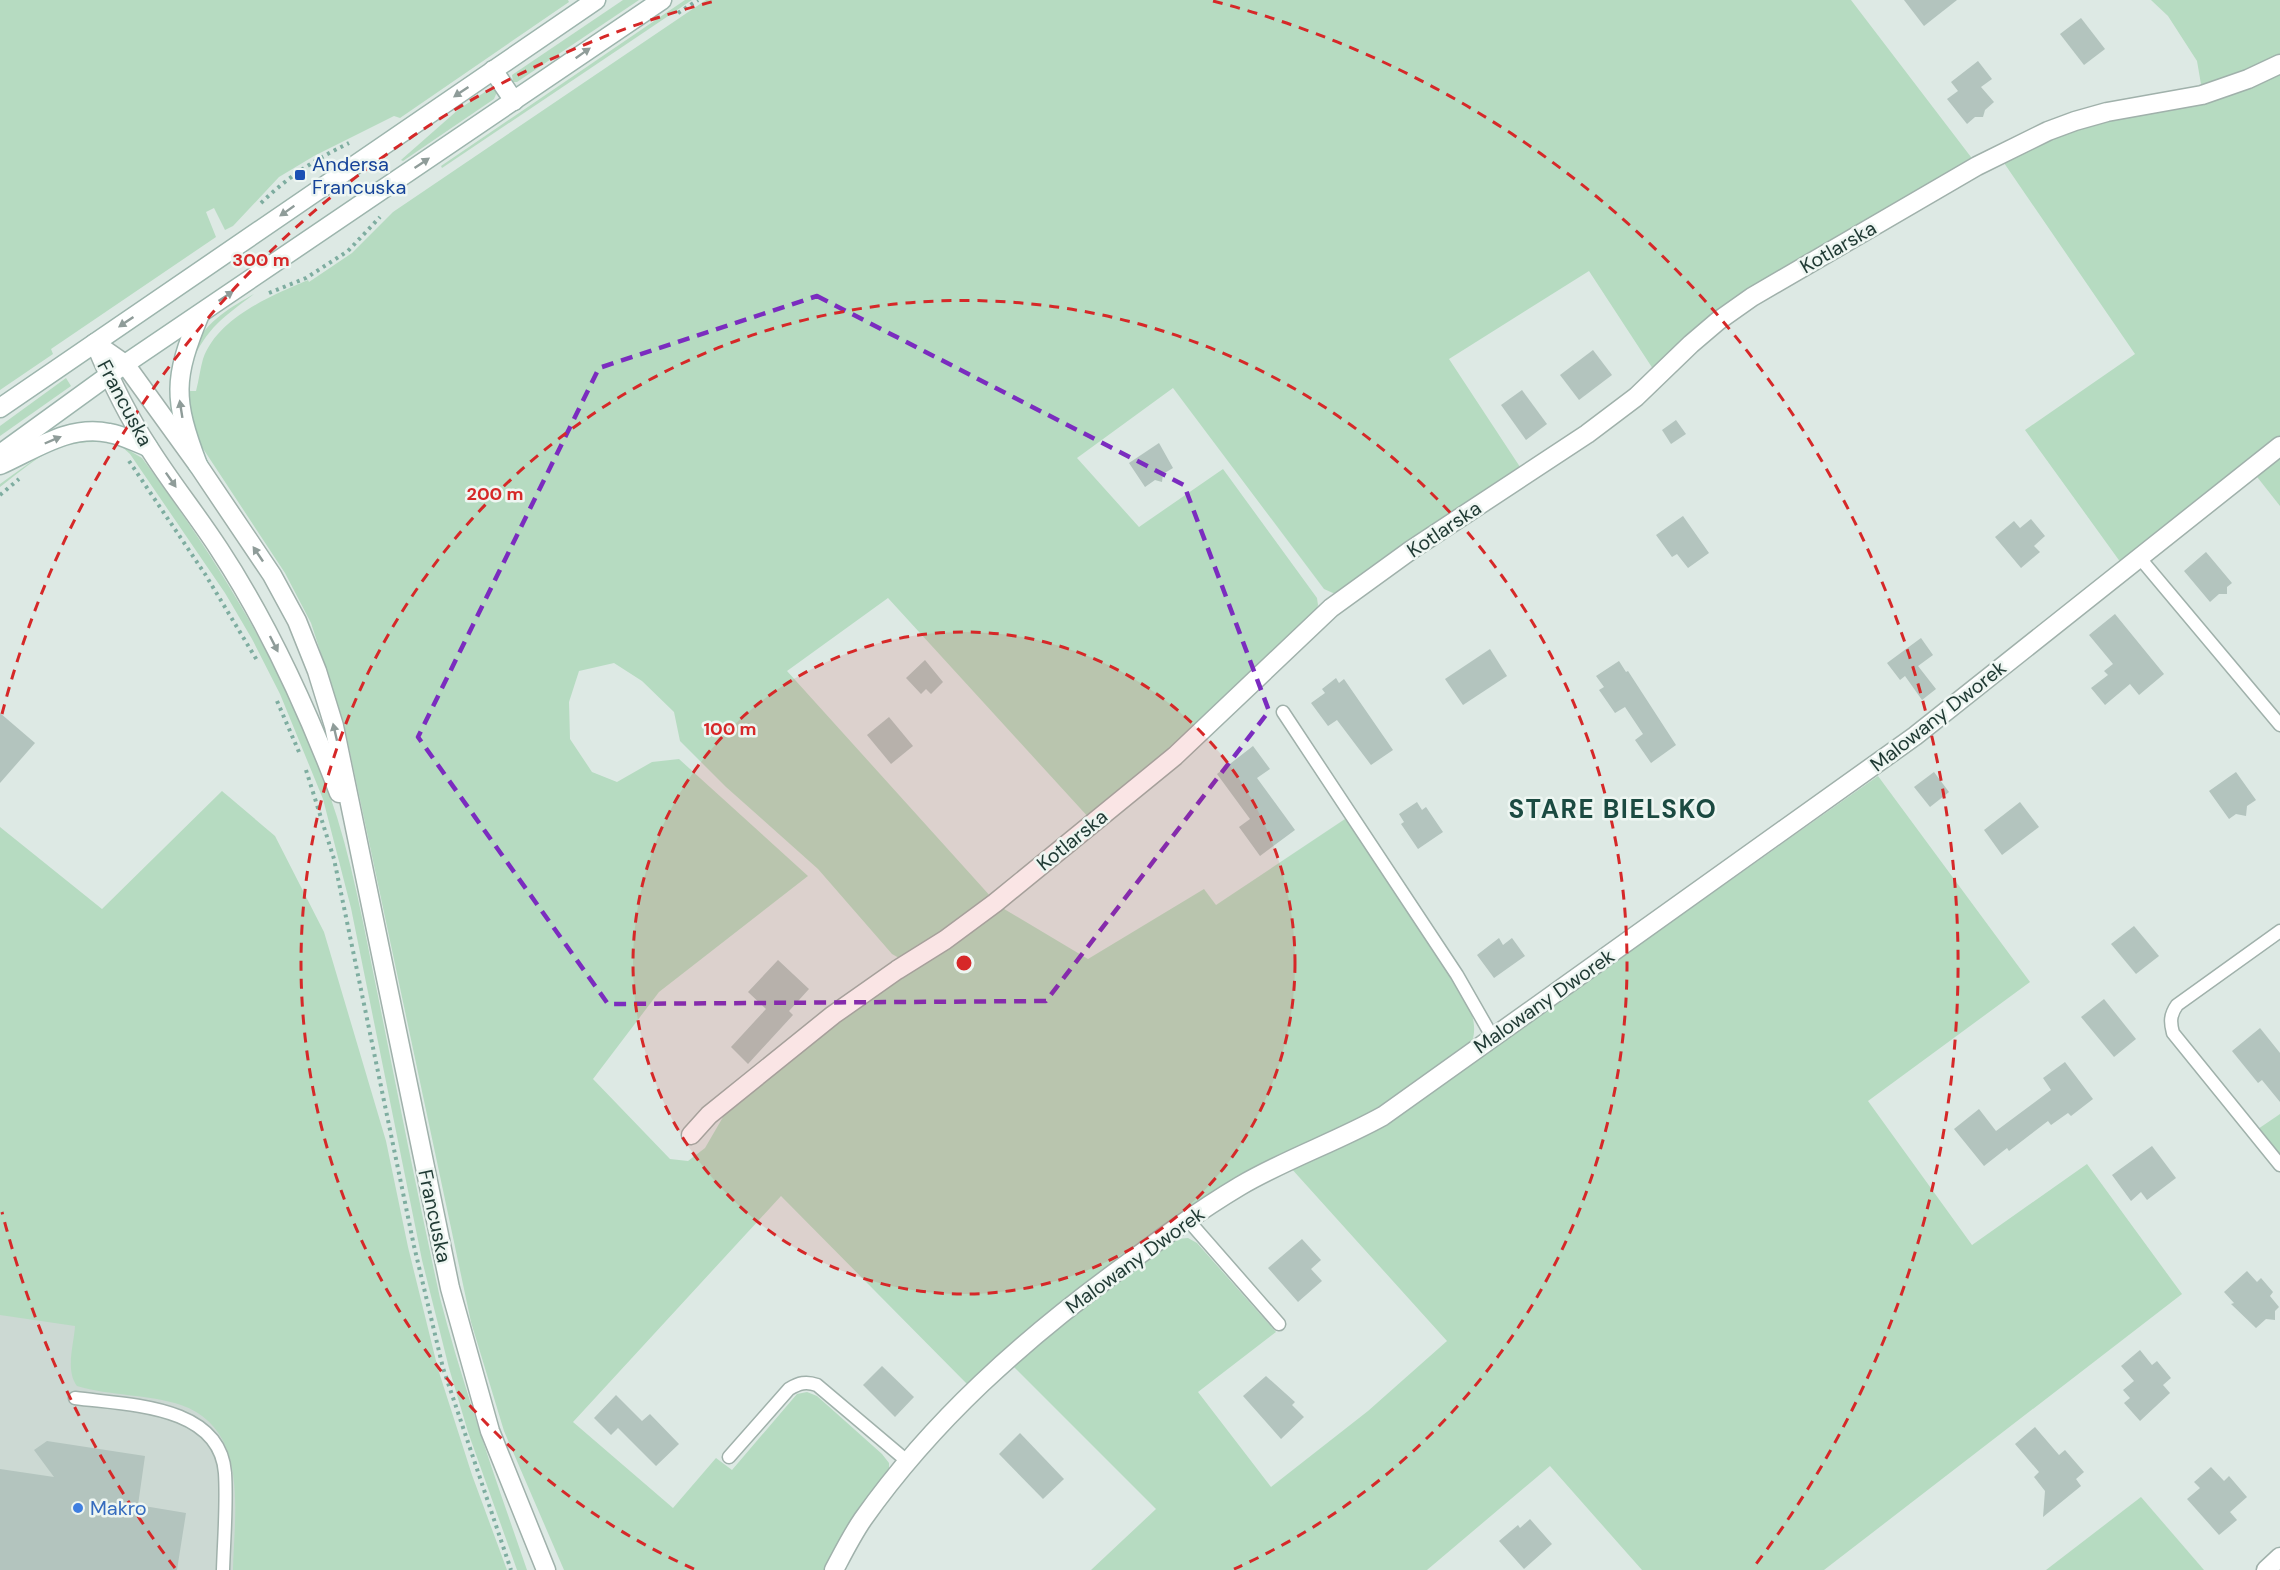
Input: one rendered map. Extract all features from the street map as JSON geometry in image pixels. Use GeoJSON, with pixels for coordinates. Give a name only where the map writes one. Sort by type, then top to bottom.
{"type":"FeatureCollection","features":[{"type":"Feature","properties":{"kind":"street"},"geometry":{"type":"LineString","coordinates":[[0,408],[596,0]]}},
{"type":"Feature","properties":{"kind":"street"},"geometry":{"type":"LineString","coordinates":[[0,454],[125,364],[662,0]]}},
{"type":"Feature","properties":{"kind":"street","name":"Kotlarska"},"geometry":{"type":"LineString","coordinates":[[691,1136],[709,1115],[833,1015],[945,940],[995,903],[1175,756],[1330,608],[1620,410],[1636,398],[1698,338],[1752,297],[1977,166],[2048,131],[2107,112],[2202,95],[2248,79],[2280,64]]}},
{"type":"Feature","properties":{"kind":"street"},"geometry":{"type":"LineString","coordinates":[[494,70],[514,101]]}},
{"type":"Feature","properties":{"kind":"street"},"geometry":{"type":"LineString","coordinates":[[198,465],[185,430],[180,408],[178,379],[187,345],[200,314]]}},
{"type":"Feature","properties":{"kind":"street","name":"Francuska"},"geometry":{"type":"LineString","coordinates":[[95,343],[125,364],[198,465],[272,575],[297,621],[317,671],[334,726],[452,1298],[490,1431],[546,1570]]}},
{"type":"Feature","properties":{"kind":"street","name":"Francuska"},"geometry":{"type":"LineString","coordinates":[[95,343],[109,375],[148,447],[220,550],[274,642],[321,746],[360,851]]}},
{"type":"Feature","properties":{"kind":"street"},"geometry":{"type":"LineString","coordinates":[[0,465],[54,439],[73,433],[108,432],[148,447]]}},
{"type":"Feature","properties":{"kind":"street","name":"Malowany Dworek"},"geometry":{"type":"LineString","coordinates":[[834,1570],[862,1520],[907,1461],[1005,1360],[1096,1287],[1186,1219],[1288,1160],[1383,1116],[1493,1038],[1915,736],[2280,446]]}},
{"type":"Feature","properties":{"kind":"street"},"geometry":{"type":"LineString","coordinates":[[2266,1570],[2280,1557]]}},
{"type":"Feature","properties":{"kind":"lane"},"geometry":{"type":"LineString","coordinates":[[2139,557],[2280,725]]}},
{"type":"Feature","properties":{"kind":"lane"},"geometry":{"type":"LineString","coordinates":[[1283,712],[1457,975],[1493,1038]]}},
{"type":"Feature","properties":{"kind":"lane"},"geometry":{"type":"LineString","coordinates":[[2280,931],[2177,1005],[2172,1012],[2170,1022],[2173,1033],[2280,1166]]}},
{"type":"Feature","properties":{"kind":"lane"},"geometry":{"type":"LineString","coordinates":[[1186,1219],[1279,1324]]}},
{"type":"Feature","properties":{"kind":"lane"},"geometry":{"type":"LineString","coordinates":[[729,1457],[789,1389],[798,1383],[809,1382],[817,1385],[907,1461]]}},
{"type":"Feature","properties":{"kind":"lane"},"geometry":{"type":"LineString","coordinates":[[75,1398],[171,1412],[208,1434],[219,1449],[225,1472],[224,1570]]}},
{"type":"Feature","properties":{"kind":"path"},"geometry":{"type":"LineString","coordinates":[[673,16],[698,0]]}},
{"type":"Feature","properties":{"kind":"path"},"geometry":{"type":"LineString","coordinates":[[265,294],[306,278],[348,251],[386,210]]}},
{"type":"Feature","properties":{"kind":"path"},"geometry":{"type":"LineString","coordinates":[[123,455],[205,574],[264,671]]}},
{"type":"Feature","properties":{"kind":"path"},"geometry":{"type":"LineString","coordinates":[[0,495],[24,475]]}},
{"type":"Feature","properties":{"kind":"path"},"geometry":{"type":"LineString","coordinates":[[273,693],[302,758]]}},
{"type":"Feature","properties":{"kind":"path"},"geometry":{"type":"LineString","coordinates":[[306,769],[334,859],[414,1246],[443,1368],[512,1570]]}},
{"type":"Feature","properties":{"kind":"highlighted area"},"geometry":{"type":"Polygon","coordinates":[[[817,296],[1184,485],[1269,711],[1046,1001],[608,1004],[418,737],[599,368],[817,296]]]}},
{"type":"Feature","properties":{"kind":"shaded area"},"geometry":{"type":"Polygon","coordinates":[[[0,1292],[178,1324],[315,1570],[0,1570],[0,1292]]]}},
{"type":"Feature","properties":{"kind":"green space"},"geometry":{"type":"Polygon","coordinates":[[[0,0],[568,0],[569,2],[400,118],[394,116],[314,156],[279,177],[233,226],[225,230],[214,208],[206,212],[216,237],[51,349],[53,354],[0,390],[0,0]]]}},
{"type":"Feature","properties":{"kind":"green space"},"geometry":{"type":"Polygon","coordinates":[[[623,0],[639,0],[517,82],[513,82],[512,75],[623,0]]]}},
{"type":"Feature","properties":{"kind":"green space"},"geometry":{"type":"Polygon","coordinates":[[[685,0],[692,0],[442,168],[441,166],[685,0]]]}},
{"type":"Feature","properties":{"kind":"green space"},"geometry":{"type":"Polygon","coordinates":[[[706,0],[1851,0],[1974,161],[1826,248],[1655,372],[1589,271],[1449,359],[1522,470],[1341,593],[1333,593],[1324,589],[1173,388],[1077,458],[1139,527],[1223,469],[1317,598],[1318,605],[1315,614],[1172,753],[1090,819],[888,598],[787,671],[992,898],[909,957],[899,958],[892,954],[818,869],[726,787],[680,741],[674,712],[642,681],[614,663],[579,671],[569,702],[570,739],[592,772],[617,782],[652,762],[679,759],[808,876],[659,992],[593,1079],[670,1159],[688,1161],[705,1148],[730,1105],[770,1070],[999,906],[1088,959],[1204,889],[1216,905],[1348,817],[1465,999],[1474,1028],[1471,1045],[1358,1121],[1290,1151],[970,1387],[781,1196],[573,1422],[673,1508],[716,1458],[732,1470],[797,1394],[807,1392],[817,1396],[882,1454],[889,1463],[889,1473],[826,1570],[564,1570],[504,1431],[471,1322],[344,724],[311,623],[285,573],[200,444],[190,423],[185,391],[196,391],[203,359],[210,344],[233,320],[278,293],[308,280],[309,282],[352,253],[393,212],[706,0]]]}},
{"type":"Feature","properties":{"kind":"green space"},"geometry":{"type":"Polygon","coordinates":[[[2151,0],[2280,0],[2280,56],[2202,90],[2197,61],[2168,16],[2151,0]]]}},
{"type":"Feature","properties":{"kind":"green space"},"geometry":{"type":"Polygon","coordinates":[[[2280,70],[2280,438],[2121,563],[2025,430],[2135,354],[2002,160],[2050,136],[2280,70]]]}},
{"type":"Feature","properties":{"kind":"green space"},"geometry":{"type":"Polygon","coordinates":[[[491,88],[497,92],[494,99],[403,161],[401,160],[459,109],[491,88]]]}},
{"type":"Feature","properties":{"kind":"green space"},"geometry":{"type":"Polygon","coordinates":[[[254,294],[217,324],[203,341],[191,364],[196,345],[213,321],[254,294]]]}},
{"type":"Feature","properties":{"kind":"green space"},"geometry":{"type":"Polygon","coordinates":[[[66,378],[71,386],[0,436],[0,426],[66,378]]]}},
{"type":"Feature","properties":{"kind":"green space"},"geometry":{"type":"Polygon","coordinates":[[[98,439],[97,442],[68,445],[55,449],[33,462],[0,487],[0,484],[46,451],[70,440],[98,439]]]}},
{"type":"Feature","properties":{"kind":"green space"},"geometry":{"type":"Polygon","coordinates":[[[120,445],[142,458],[224,577],[292,704],[329,793],[357,893],[440,1298],[470,1401],[527,1570],[517,1570],[468,1432],[449,1368],[422,1260],[351,908],[323,799],[280,694],[252,639],[225,593],[130,454],[120,445]]]}},
{"type":"Feature","properties":{"kind":"green space"},"geometry":{"type":"Polygon","coordinates":[[[2280,453],[2280,506],[2254,473],[2280,453]]]}},
{"type":"Feature","properties":{"kind":"green space"},"geometry":{"type":"Polygon","coordinates":[[[1878,776],[2030,982],[1868,1101],[1972,1245],[2087,1164],[2182,1294],[1824,1570],[1642,1570],[1550,1466],[1427,1570],[1091,1570],[1156,1509],[1011,1364],[1100,1292],[1177,1239],[1188,1238],[1197,1243],[1276,1332],[1198,1392],[1271,1487],[1368,1411],[1447,1341],[1290,1167],[1388,1122],[1878,776]]]}},
{"type":"Feature","properties":{"kind":"green space"},"geometry":{"type":"Polygon","coordinates":[[[222,791],[275,836],[324,932],[386,1141],[408,1247],[438,1369],[472,1475],[507,1570],[233,1570],[235,1499],[233,1475],[228,1453],[218,1433],[203,1417],[181,1405],[77,1386],[71,1372],[75,1326],[0,1315],[0,827],[102,909],[222,791]]]}},
{"type":"Feature","properties":{"kind":"green space"},"geometry":{"type":"Polygon","coordinates":[[[2280,1114],[2280,1156],[2258,1129],[2280,1114]]]}},
{"type":"Feature","properties":{"kind":"green space"},"geometry":{"type":"Polygon","coordinates":[[[2141,1497],[2204,1570],[2046,1570],[2141,1497]]]}},
{"type":"Feature","properties":{"kind":"building"},"geometry":{"type":"Polygon","coordinates":[[[1904,0],[1957,0],[1924,26],[1904,0]]]}},
{"type":"Feature","properties":{"kind":"building"},"geometry":{"type":"Polygon","coordinates":[[[2081,18],[2105,49],[2084,65],[2060,34],[2081,18]]]}},
{"type":"Feature","properties":{"kind":"building"},"geometry":{"type":"Polygon","coordinates":[[[1978,61],[1992,79],[1981,87],[1994,102],[1985,110],[1983,117],[1975,117],[1967,124],[1947,99],[1958,91],[1951,82],[1978,61]]]}},
{"type":"Feature","properties":{"kind":"building"},"geometry":{"type":"Polygon","coordinates":[[[1593,350],[1612,375],[1579,400],[1560,375],[1593,350]]]}},
{"type":"Feature","properties":{"kind":"building"},"geometry":{"type":"Polygon","coordinates":[[[1522,390],[1547,424],[1526,440],[1501,405],[1522,390]]]}},
{"type":"Feature","properties":{"kind":"building"},"geometry":{"type":"Polygon","coordinates":[[[1676,420],[1686,434],[1671,444],[1662,430],[1676,420]]]}},
{"type":"Feature","properties":{"kind":"building"},"geometry":{"type":"Polygon","coordinates":[[[1159,443],[1173,468],[1163,474],[1162,482],[1155,480],[1145,487],[1129,463],[1159,443]]]}},
{"type":"Feature","properties":{"kind":"building"},"geometry":{"type":"Polygon","coordinates":[[[1683,516],[1709,553],[1688,568],[1677,554],[1672,557],[1656,535],[1683,516]]]}},
{"type":"Feature","properties":{"kind":"building"},"geometry":{"type":"Polygon","coordinates":[[[2031,519],[2045,536],[2034,546],[2040,552],[2021,568],[1995,537],[2014,521],[2020,528],[2031,519]]]}},
{"type":"Feature","properties":{"kind":"building"},"geometry":{"type":"Polygon","coordinates":[[[2206,552],[2232,583],[2227,587],[2227,594],[2219,594],[2210,602],[2184,571],[2206,552]]]}},
{"type":"Feature","properties":{"kind":"building"},"geometry":{"type":"Polygon","coordinates":[[[2115,614],[2164,674],[2139,695],[2130,684],[2105,705],[2091,688],[2108,675],[2104,671],[2113,664],[2089,635],[2115,614]]]}},
{"type":"Feature","properties":{"kind":"building"},"geometry":{"type":"Polygon","coordinates":[[[1921,638],[1933,655],[1918,666],[1936,689],[1922,700],[1905,676],[1900,680],[1887,663],[1921,638]]]}},
{"type":"Feature","properties":{"kind":"building"},"geometry":{"type":"Polygon","coordinates":[[[1490,649],[1507,676],[1463,705],[1445,679],[1490,649]]]}},
{"type":"Feature","properties":{"kind":"building"},"geometry":{"type":"Polygon","coordinates":[[[925,660],[943,682],[931,694],[926,689],[921,694],[906,678],[925,660]]]}},
{"type":"Feature","properties":{"kind":"building"},"geometry":{"type":"Polygon","coordinates":[[[1619,661],[1626,672],[1628,671],[1676,745],[1651,763],[1635,740],[1643,734],[1625,707],[1615,713],[1599,690],[1604,687],[1596,676],[1619,661]]]}},
{"type":"Feature","properties":{"kind":"building"},"geometry":{"type":"Polygon","coordinates":[[[1336,678],[1339,683],[1344,679],[1393,750],[1371,765],[1337,720],[1328,726],[1311,703],[1325,693],[1322,689],[1336,678]]]}},
{"type":"Feature","properties":{"kind":"building"},"geometry":{"type":"Polygon","coordinates":[[[0,713],[35,743],[0,783],[0,713]]]}},
{"type":"Feature","properties":{"kind":"building"},"geometry":{"type":"Polygon","coordinates":[[[889,717],[913,746],[891,764],[867,735],[889,717]]]}},
{"type":"Feature","properties":{"kind":"building"},"geometry":{"type":"Polygon","coordinates":[[[1253,746],[1270,769],[1257,778],[1295,830],[1260,856],[1239,827],[1250,819],[1217,774],[1253,746]]]}},
{"type":"Feature","properties":{"kind":"building"},"geometry":{"type":"Polygon","coordinates":[[[1934,772],[1949,792],[1930,807],[1914,787],[1934,772]]]}},
{"type":"Feature","properties":{"kind":"building"},"geometry":{"type":"Polygon","coordinates":[[[2236,772],[2256,800],[2247,806],[2246,816],[2236,814],[2229,819],[2209,791],[2236,772]]]}},
{"type":"Feature","properties":{"kind":"building"},"geometry":{"type":"Polygon","coordinates":[[[1417,802],[1422,810],[1426,807],[1443,832],[1418,849],[1401,824],[1404,822],[1399,814],[1417,802]]]}},
{"type":"Feature","properties":{"kind":"building"},"geometry":{"type":"Polygon","coordinates":[[[2020,802],[2039,827],[2002,855],[1984,830],[2020,802]]]}},
{"type":"Feature","properties":{"kind":"building"},"geometry":{"type":"Polygon","coordinates":[[[2134,926],[2159,956],[2136,974],[2111,944],[2134,926]]]}},
{"type":"Feature","properties":{"kind":"building"},"geometry":{"type":"Polygon","coordinates":[[[1499,938],[1503,945],[1512,938],[1525,956],[1494,978],[1477,955],[1499,938]]]}},
{"type":"Feature","properties":{"kind":"building"},"geometry":{"type":"Polygon","coordinates":[[[778,960],[809,989],[789,1011],[793,1015],[748,1064],[731,1047],[766,1009],[748,992],[778,960]]]}},
{"type":"Feature","properties":{"kind":"building"},"geometry":{"type":"Polygon","coordinates":[[[2104,999],[2136,1039],[2114,1057],[2081,1017],[2104,999]]]}},
{"type":"Feature","properties":{"kind":"building"},"geometry":{"type":"Polygon","coordinates":[[[2260,1028],[2280,1053],[2280,1102],[2262,1080],[2258,1083],[2232,1051],[2260,1028]]]}},
{"type":"Feature","properties":{"kind":"building"},"geometry":{"type":"Polygon","coordinates":[[[2065,1062],[2093,1099],[2071,1116],[2068,1113],[2051,1125],[2048,1121],[2009,1151],[2007,1148],[1984,1166],[1954,1129],[1979,1109],[1996,1131],[2051,1090],[2043,1078],[2065,1062]]]}},
{"type":"Feature","properties":{"kind":"building"},"geometry":{"type":"Polygon","coordinates":[[[2152,1146],[2176,1178],[2147,1200],[2141,1192],[2131,1201],[2112,1175],[2152,1146]]]}},
{"type":"Feature","properties":{"kind":"building"},"geometry":{"type":"Polygon","coordinates":[[[1302,1239],[1321,1260],[1311,1269],[1322,1281],[1298,1302],[1268,1268],[1302,1239]]]}},
{"type":"Feature","properties":{"kind":"building"},"geometry":{"type":"Polygon","coordinates":[[[2247,1271],[2257,1282],[2261,1278],[2273,1292],[2270,1296],[2279,1307],[2275,1311],[2275,1320],[2266,1319],[2256,1328],[2231,1304],[2234,1303],[2224,1292],[2247,1271]]]}},
{"type":"Feature","properties":{"kind":"building"},"geometry":{"type":"Polygon","coordinates":[[[2140,1350],[2152,1365],[2157,1361],[2171,1378],[2163,1385],[2170,1393],[2140,1421],[2124,1403],[2130,1398],[2123,1390],[2134,1381],[2121,1366],[2140,1350]]]}},
{"type":"Feature","properties":{"kind":"building"},"geometry":{"type":"Polygon","coordinates":[[[882,1366],[914,1397],[895,1417],[863,1385],[882,1366]]]}},
{"type":"Feature","properties":{"kind":"building"},"geometry":{"type":"Polygon","coordinates":[[[1266,1376],[1295,1402],[1292,1405],[1304,1417],[1281,1439],[1243,1396],[1266,1376]]]}},
{"type":"Feature","properties":{"kind":"building"},"geometry":{"type":"Polygon","coordinates":[[[616,1395],[642,1421],[650,1414],[679,1444],[656,1466],[618,1428],[611,1435],[594,1418],[616,1395]]]}},
{"type":"Feature","properties":{"kind":"building"},"geometry":{"type":"Polygon","coordinates":[[[2035,1427],[2059,1455],[2065,1450],[2084,1472],[2076,1479],[2081,1486],[2043,1517],[2045,1491],[2034,1477],[2039,1472],[2015,1444],[2035,1427]]]}},
{"type":"Feature","properties":{"kind":"building"},"geometry":{"type":"Polygon","coordinates":[[[1020,1433],[1064,1479],[1043,1499],[999,1454],[1020,1433]]]}},
{"type":"Feature","properties":{"kind":"building","name":"Makro"},"geometry":{"type":"Polygon","coordinates":[[[47,1441],[145,1456],[138,1505],[186,1513],[177,1570],[0,1570],[0,1469],[54,1477],[34,1450],[47,1441]]]}},
{"type":"Feature","properties":{"kind":"building"},"geometry":{"type":"Polygon","coordinates":[[[2211,1467],[2224,1481],[2229,1476],[2247,1497],[2230,1512],[2237,1520],[2219,1535],[2187,1499],[2200,1488],[2194,1482],[2211,1467]]]}},
{"type":"Feature","properties":{"kind":"building"},"geometry":{"type":"Polygon","coordinates":[[[1530,1519],[1552,1544],[1524,1569],[1499,1541],[1518,1525],[1520,1528],[1530,1519]]]}},
{"type":"Feature","properties":{"kind":"place","name":"Andersa Francuska"},"geometry":{"type":"Point","coordinates":[300,175]}},
{"type":"Feature","properties":{"kind":"place","name":"Makro"},"geometry":{"type":"Point","coordinates":[78,1508]}},
{"type":"Feature","properties":{"kind":"district","name":"STARE BIELSKO"},"geometry":{"type":"Point","coordinates":[1613,809]}}]}
